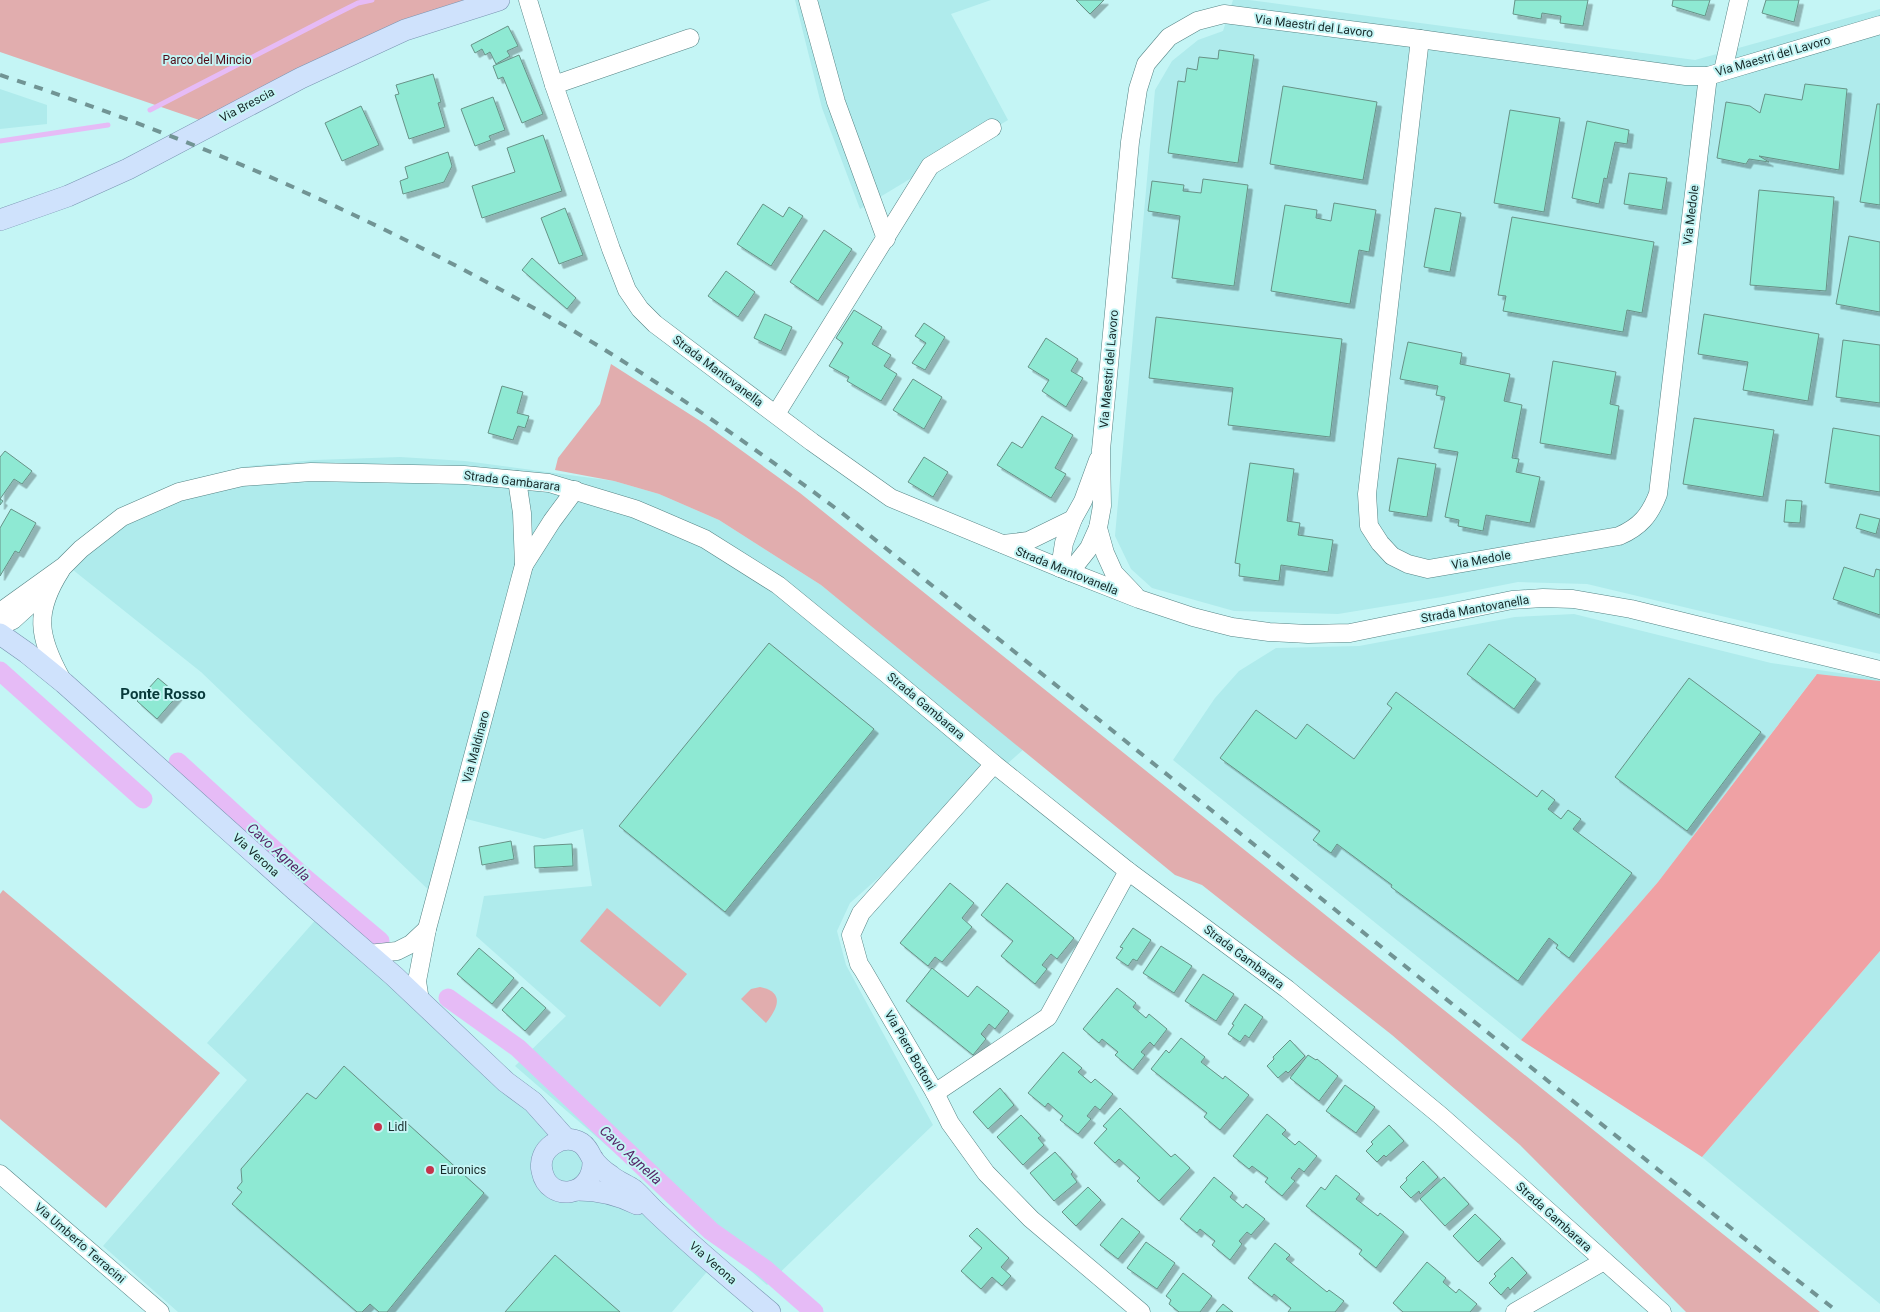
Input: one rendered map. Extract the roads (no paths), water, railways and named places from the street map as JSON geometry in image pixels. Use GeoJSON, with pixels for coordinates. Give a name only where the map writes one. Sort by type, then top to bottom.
{"type":"FeatureCollection","features":[{"type":"Feature","properties":{"kind":"main road","name":"Via Brescia"},"geometry":{"type":"LineString","coordinates":[[0,220],[68,196],[128,169],[301,78],[405,30],[499,0]]}},
{"type":"Feature","properties":{"kind":"main road","name":"Via Verona"},"geometry":{"type":"LineString","coordinates":[[0,634],[64,683],[368,954],[506,1082],[534,1102],[566,1139],[586,1146],[593,1159],[612,1177],[634,1191],[657,1214],[770,1312]]}},
{"type":"Feature","properties":{"kind":"main road","name":"Via Verona"},"geometry":{"type":"LineString","coordinates":[[506,1082],[540,1133],[544,1153],[541,1161],[541,1170],[545,1179],[552,1187],[561,1191],[598,1190],[616,1194],[657,1214]]}},
{"type":"Feature","properties":{"kind":"main road"},"geometry":{"type":"LineString","coordinates":[[544,1153],[557,1141],[566,1139]]}},
{"type":"Feature","properties":{"kind":"main road"},"geometry":{"type":"LineString","coordinates":[[578,1190],[591,1177],[593,1159]]}},
{"type":"Feature","properties":{"kind":"street","name":"Strada Mantovanella"},"geometry":{"type":"LineString","coordinates":[[528,0],[554,85],[611,249],[627,290],[640,309],[655,324],[812,442],[891,498],[1139,600],[1193,617],[1232,626],[1269,632],[1308,634],[1350,632],[1512,600],[1573,599],[1631,609],[1880,670]]}},
{"type":"Feature","properties":{"kind":"street"},"geometry":{"type":"LineString","coordinates":[[808,0],[836,102],[886,239]]}},
{"type":"Feature","properties":{"kind":"street","name":"Via Medole"},"geometry":{"type":"LineString","coordinates":[[1420,39],[1367,494],[1369,526],[1380,543],[1392,556],[1408,564],[1428,569],[1619,536],[1631,531],[1642,522],[1652,509],[1658,494],[1715,73],[1739,0]]}},
{"type":"Feature","properties":{"kind":"street","name":"Via Maestri del Lavoro"},"geometry":{"type":"LineString","coordinates":[[1101,450],[1130,142],[1138,89],[1146,64],[1169,37],[1197,21],[1224,14],[1686,76],[1715,73],[1880,25]]}},
{"type":"Feature","properties":{"kind":"street"},"geometry":{"type":"LineString","coordinates":[[554,85],[690,38]]}},
{"type":"Feature","properties":{"kind":"street"},"geometry":{"type":"LineString","coordinates":[[776,414],[930,166],[992,128]]}},
{"type":"Feature","properties":{"kind":"street"},"geometry":{"type":"LineString","coordinates":[[1065,570],[1064,543],[1073,519],[1083,501],[1101,450]]}},
{"type":"Feature","properties":{"kind":"street"},"geometry":{"type":"LineString","coordinates":[[1065,570],[1089,548],[1098,528],[1102,506],[1101,450]]}},
{"type":"Feature","properties":{"kind":"street","name":"Strada Gambarara"},"geometry":{"type":"LineString","coordinates":[[0,612],[64,566],[81,549],[122,517],[179,492],[242,477],[311,472],[464,474],[549,484],[635,509],[705,539],[778,585],[994,764],[1128,871],[1295,996],[1441,1116],[1662,1312]]}},
{"type":"Feature","properties":{"kind":"street","name":"Via Maldinaro"},"geometry":{"type":"LineString","coordinates":[[517,480],[522,514],[524,566]]}},
{"type":"Feature","properties":{"kind":"street","name":"Via Maldinaro"},"geometry":{"type":"LineString","coordinates":[[420,1001],[417,980],[427,929],[524,566],[552,521],[575,490]]}},
{"type":"Feature","properties":{"kind":"street"},"geometry":{"type":"LineString","coordinates":[[1000,544],[1028,541],[1073,519]]}},
{"type":"Feature","properties":{"kind":"street"},"geometry":{"type":"LineString","coordinates":[[1098,528],[1105,553],[1114,572],[1139,600]]}},
{"type":"Feature","properties":{"kind":"street","name":"Strada Gambarara"},"geometry":{"type":"LineString","coordinates":[[64,566],[54,582],[44,605],[42,617],[43,635],[50,658],[64,683]]}},
{"type":"Feature","properties":{"kind":"street","name":"Strada Gambarara"},"geometry":{"type":"LineString","coordinates":[[0,626],[19,615],[54,582]]}},
{"type":"Feature","properties":{"kind":"street","name":"Via Piero Bottoni"},"geometry":{"type":"LineString","coordinates":[[994,764],[861,913],[852,935],[859,964],[935,1093],[950,1123],[986,1173],[1031,1219],[1141,1312]]}},
{"type":"Feature","properties":{"kind":"street"},"geometry":{"type":"LineString","coordinates":[[935,1093],[1048,1017],[1128,871]]}},
{"type":"Feature","properties":{"kind":"street"},"geometry":{"type":"LineString","coordinates":[[368,954],[397,951],[411,944],[427,929]]}},
{"type":"Feature","properties":{"kind":"street","name":"Via Umberto Terracini"},"geometry":{"type":"LineString","coordinates":[[0,1174],[160,1312]]}},
{"type":"Feature","properties":{"kind":"street"},"geometry":{"type":"LineString","coordinates":[[1515,1312],[1604,1261]]}},
{"type":"Feature","properties":{"kind":"waterway"},"geometry":{"type":"LineString","coordinates":[[150,110],[358,3],[372,0]]}},
{"type":"Feature","properties":{"kind":"waterway"},"geometry":{"type":"LineString","coordinates":[[0,141],[108,125]]}},
{"type":"Feature","properties":{"kind":"waterway","name":"Cavo Agnella"},"geometry":{"type":"LineString","coordinates":[[0,671],[143,799]]}},
{"type":"Feature","properties":{"kind":"waterway","name":"Cavo Agnella"},"geometry":{"type":"LineString","coordinates":[[178,762],[305,878],[380,941]]}},
{"type":"Feature","properties":{"kind":"waterway","name":"Cavo Agnella"},"geometry":{"type":"LineString","coordinates":[[448,998],[518,1048],[711,1231],[765,1269],[814,1312]]}},
{"type":"Feature","properties":{"kind":"railway"},"geometry":{"type":"LineString","coordinates":[[0,75],[75,100],[221,156],[364,220],[504,291],[642,373],[710,418],[842,513],[1722,1221],[1838,1312]]}},
{"type":"Feature","properties":{"kind":"place","name":"Lidl"},"geometry":{"type":"Point","coordinates":[378,1127]}},
{"type":"Feature","properties":{"kind":"place","name":"Euronics"},"geometry":{"type":"Point","coordinates":[430,1170]}},
{"type":"Feature","properties":{"kind":"district","name":"Ponte Rosso"},"geometry":{"type":"Point","coordinates":[163,694]}},
{"type":"Feature","properties":{"kind":"park label","name":"Parco del Mincio"},"geometry":{"type":"Point","coordinates":[207,60]}}]}
